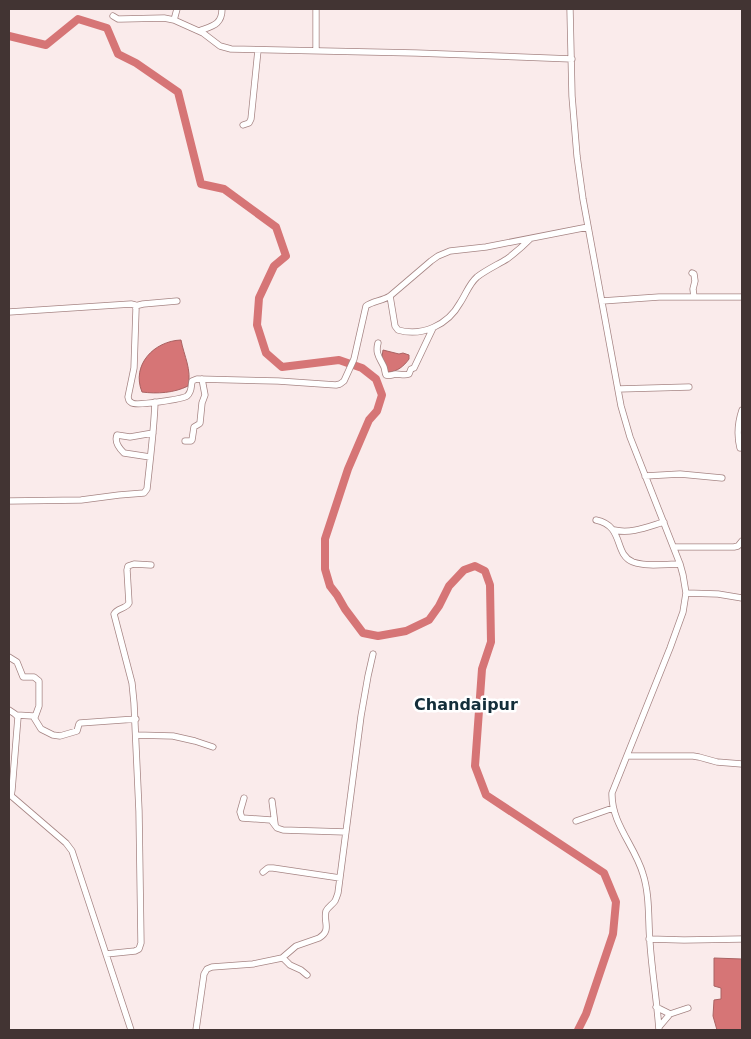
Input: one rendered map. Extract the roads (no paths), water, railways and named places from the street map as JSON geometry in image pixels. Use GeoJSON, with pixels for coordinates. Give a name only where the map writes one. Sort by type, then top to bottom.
{"type":"FeatureCollection","features":[{"type":"Feature","properties":{"kind":"street"},"geometry":{"type":"LineString","coordinates":[[177,9],[180,23]]}},
{"type":"Feature","properties":{"kind":"street"},"geometry":{"type":"LineString","coordinates":[[199,31],[218,22],[222,15],[222,9]]}},
{"type":"Feature","properties":{"kind":"street"},"geometry":{"type":"LineString","coordinates":[[316,9],[316,51]]}},
{"type":"Feature","properties":{"kind":"street"},"geometry":{"type":"LineString","coordinates":[[570,9],[574,135],[588,227],[621,406],[630,437],[680,564],[686,593],[683,612],[673,640],[612,793],[613,808],[618,822],[644,875],[659,1029]]}},
{"type":"Feature","properties":{"kind":"street"},"geometry":{"type":"LineString","coordinates":[[113,16],[121,20],[164,18],[199,31],[224,48],[572,59]]}},
{"type":"Feature","properties":{"kind":"street"},"geometry":{"type":"LineString","coordinates":[[244,125],[252,119],[258,50]]}},
{"type":"Feature","properties":{"kind":"street"},"geometry":{"type":"LineString","coordinates":[[135,306],[134,368],[128,392],[128,400],[130,402],[136,404],[185,397],[190,392],[192,381],[197,379],[336,385],[344,381],[354,359],[366,306],[390,296],[430,261],[444,253],[486,248],[588,227]]}},
{"type":"Feature","properties":{"kind":"street"},"geometry":{"type":"LineString","coordinates":[[390,296],[395,326],[398,330],[420,332],[433,328],[456,309],[476,278],[509,258],[530,239]]}},
{"type":"Feature","properties":{"kind":"street"},"geometry":{"type":"LineString","coordinates":[[692,273],[695,277],[694,297]]}},
{"type":"Feature","properties":{"kind":"street"},"geometry":{"type":"LineString","coordinates":[[602,301],[644,298],[742,297]]}},
{"type":"Feature","properties":{"kind":"street"},"geometry":{"type":"LineString","coordinates":[[9,312],[131,304],[135,306],[177,301]]}},
{"type":"Feature","properties":{"kind":"street"},"geometry":{"type":"LineString","coordinates":[[378,343],[376,348],[386,375],[397,374],[405,376],[414,368],[433,328]]}},
{"type":"Feature","properties":{"kind":"street"},"geometry":{"type":"LineString","coordinates":[[185,441],[192,440],[194,427],[200,423],[205,395],[202,379]]}},
{"type":"Feature","properties":{"kind":"street"},"geometry":{"type":"LineString","coordinates":[[618,389],[689,387]]}},
{"type":"Feature","properties":{"kind":"street"},"geometry":{"type":"LineString","coordinates":[[9,501],[81,500],[144,493],[147,489],[155,402]]}},
{"type":"Feature","properties":{"kind":"street"},"geometry":{"type":"LineString","coordinates":[[740,448],[738,435],[742,410]]}},
{"type":"Feature","properties":{"kind":"street"},"geometry":{"type":"LineString","coordinates":[[150,456],[124,453],[117,445],[116,437],[117,435],[130,437],[153,433]]}},
{"type":"Feature","properties":{"kind":"street"},"geometry":{"type":"LineString","coordinates":[[645,476],[686,474],[722,478]]}},
{"type":"Feature","properties":{"kind":"street"},"geometry":{"type":"LineString","coordinates":[[596,520],[621,532],[632,531],[664,522]]}},
{"type":"Feature","properties":{"kind":"street"},"geometry":{"type":"LineString","coordinates":[[614,530],[620,547],[628,559],[640,564],[680,564]]}},
{"type":"Feature","properties":{"kind":"street"},"geometry":{"type":"LineString","coordinates":[[674,547],[734,547],[738,546],[742,541]]}},
{"type":"Feature","properties":{"kind":"street"},"geometry":{"type":"LineString","coordinates":[[106,954],[135,951],[139,949],[141,943],[136,719],[132,684],[114,614],[129,603],[128,566],[134,564],[151,566]]}},
{"type":"Feature","properties":{"kind":"street"},"geometry":{"type":"LineString","coordinates":[[686,593],[718,594],[742,598]]}},
{"type":"Feature","properties":{"kind":"street"},"geometry":{"type":"LineString","coordinates":[[196,1030],[204,974],[207,969],[253,964],[283,958],[296,946],[325,934],[327,928],[326,912],[336,899],[340,878],[362,716],[373,654]]}},
{"type":"Feature","properties":{"kind":"street"},"geometry":{"type":"LineString","coordinates":[[9,657],[16,662],[23,677],[34,677],[39,680],[39,706],[35,717],[41,729],[58,736],[77,732],[81,722],[136,719]]}},
{"type":"Feature","properties":{"kind":"street"},"geometry":{"type":"LineString","coordinates":[[9,710],[17,715],[35,717]]}},
{"type":"Feature","properties":{"kind":"street"},"geometry":{"type":"LineString","coordinates":[[17,715],[12,790],[10,795],[70,847],[131,1030]]}},
{"type":"Feature","properties":{"kind":"street"},"geometry":{"type":"LineString","coordinates":[[136,735],[173,736],[213,748]]}},
{"type":"Feature","properties":{"kind":"street"},"geometry":{"type":"LineString","coordinates":[[627,756],[699,756],[717,762],[742,764]]}},
{"type":"Feature","properties":{"kind":"street"},"geometry":{"type":"LineString","coordinates":[[244,798],[240,812],[241,818],[271,820],[277,828],[283,830],[346,832]]}},
{"type":"Feature","properties":{"kind":"street"},"geometry":{"type":"LineString","coordinates":[[272,801],[275,824]]}},
{"type":"Feature","properties":{"kind":"street"},"geometry":{"type":"LineString","coordinates":[[576,821],[613,808]]}},
{"type":"Feature","properties":{"kind":"street"},"geometry":{"type":"LineString","coordinates":[[262,872],[272,868],[340,878]]}},
{"type":"Feature","properties":{"kind":"street"},"geometry":{"type":"LineString","coordinates":[[649,939],[742,939]]}},
{"type":"Feature","properties":{"kind":"street"},"geometry":{"type":"LineString","coordinates":[[283,958],[307,975]]}},
{"type":"Feature","properties":{"kind":"street"},"geometry":{"type":"LineString","coordinates":[[656,1007],[670,1014]]}},
{"type":"Feature","properties":{"kind":"street"},"geometry":{"type":"LineString","coordinates":[[659,1029],[670,1014],[688,1008]]}},
{"type":"Feature","properties":{"kind":"waterway"},"geometry":{"type":"LineString","coordinates":[[9,36],[46,45],[78,19],[107,28],[118,54],[136,63],[178,92],[201,184],[224,189],[276,227],[286,256],[274,266],[259,298],[257,325],[266,353],[282,367],[339,360],[362,368],[376,379],[382,395],[377,411],[369,420],[348,469],[325,539],[325,569],[330,586],[363,633],[378,636],[406,631],[429,620],[439,606],[449,586],[464,570],[475,566],[485,571],[490,585],[491,642],[482,669],[475,766],[486,795],[604,873],[616,902],[613,934],[586,1014],[578,1030]]}},
{"type":"Feature","properties":{"kind":"district","name":"Chandaipur"},"geometry":{"type":"Point","coordinates":[466,704]}}]}
